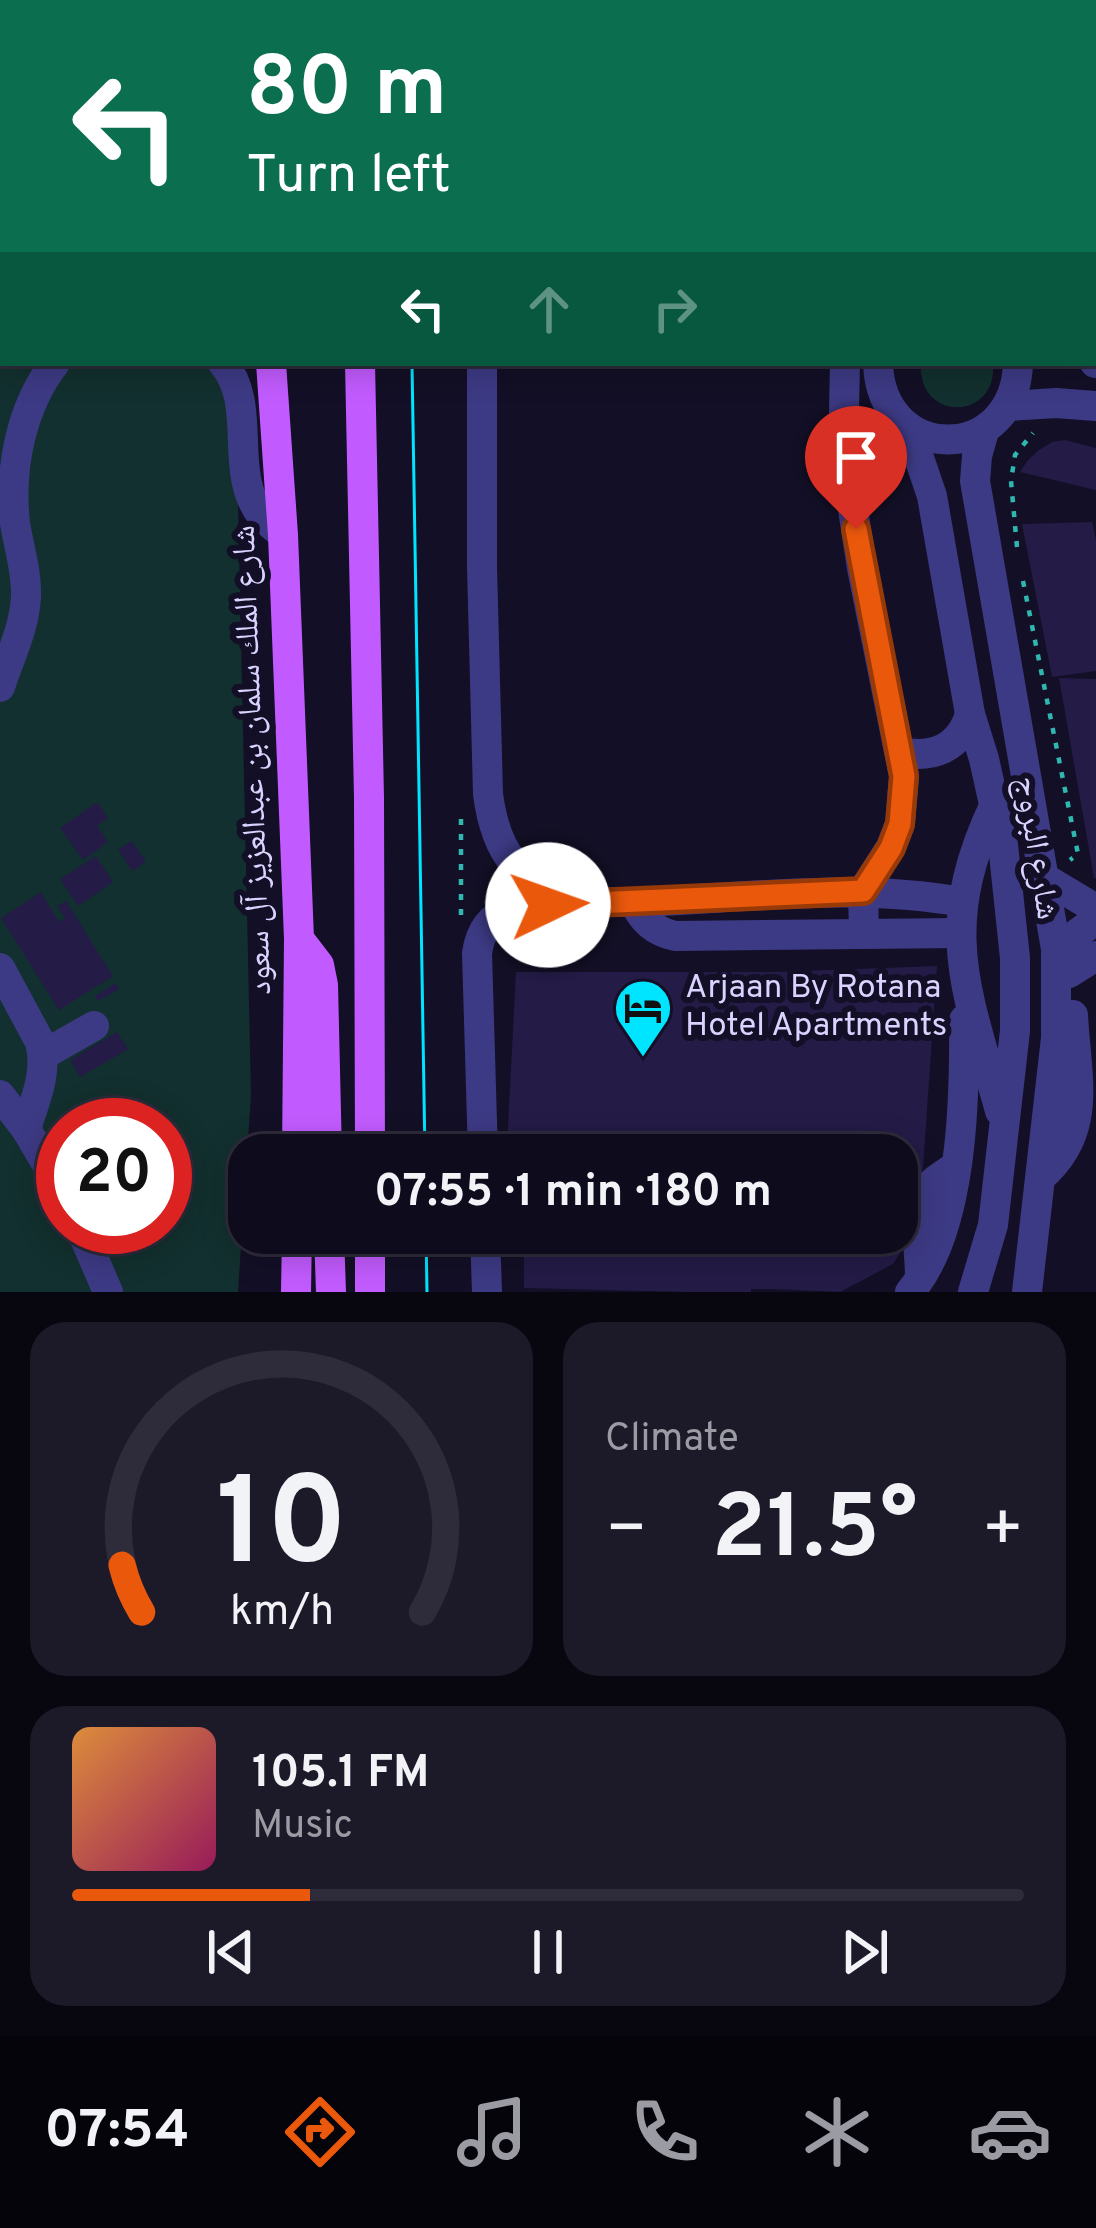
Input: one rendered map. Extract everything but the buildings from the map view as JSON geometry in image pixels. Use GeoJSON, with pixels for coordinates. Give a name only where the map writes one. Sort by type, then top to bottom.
{"type":"FeatureCollection","features":[{"type":"Feature","properties":{"kind":"main road","name":"شارع الملك سلمان بن عبدالعزيز آل سعود"},"geometry":{"type":"LineString","coordinates":[[271,366],[299,939],[297,1134]]}},
{"type":"Feature","properties":{"kind":"main road"},"geometry":{"type":"LineString","coordinates":[[360,366],[370,1134]]}},
{"type":"Feature","properties":{"kind":"main road"},"geometry":{"type":"LineString","coordinates":[[299,939],[319,965],[322,985],[326,1134]]}},
{"type":"Feature","properties":{"kind":"main road"},"geometry":{"type":"LineString","coordinates":[[296,1254],[296,1292]]}},
{"type":"Feature","properties":{"kind":"main road"},"geometry":{"type":"LineString","coordinates":[[330,1254],[331,1292]]}},
{"type":"Feature","properties":{"kind":"main road"},"geometry":{"type":"LineString","coordinates":[[370,1254],[370,1292]]}},
{"type":"Feature","properties":{"kind":"street"},"geometry":{"type":"LineString","coordinates":[[0,686],[16,647],[26,595],[10,440],[50,366]]}},
{"type":"Feature","properties":{"kind":"street"},"geometry":{"type":"LineString","coordinates":[[226,366],[242,404],[250,494],[261,514],[283,535]]}},
{"type":"Feature","properties":{"kind":"street"},"geometry":{"type":"LineString","coordinates":[[482,366],[482,567],[492,824],[505,852],[525,875],[551,892],[580,902]]}},
{"type":"Feature","properties":{"kind":"street"},"geometry":{"type":"LineString","coordinates":[[845,366],[850,490],[904,776],[900,824],[891,848],[863,891],[864,933]]}},
{"type":"Feature","properties":{"kind":"street","name":"شارع البروج"},"geometry":{"type":"LineString","coordinates":[[878,366],[887,406],[915,446],[932,496],[970,714],[995,804],[1008,882],[1015,1030],[993,1225],[973,1292]]}},
{"type":"Feature","properties":{"kind":"street"},"geometry":{"type":"LineString","coordinates":[[902,424],[933,439],[968,437],[984,430],[1008,406],[1018,366]]}},
{"type":"Feature","properties":{"kind":"street"},"geometry":{"type":"LineString","coordinates":[[1008,406],[1096,406]]}},
{"type":"Feature","properties":{"kind":"street","name":"شارع البروج"},"geometry":{"type":"LineString","coordinates":[[984,430],[975,482],[1063,974],[1027,1292]]}},
{"type":"Feature","properties":{"kind":"street"},"geometry":{"type":"LineString","coordinates":[[900,752],[931,755],[944,750],[966,728],[970,714]]}},
{"type":"Feature","properties":{"kind":"street"},"geometry":{"type":"LineString","coordinates":[[915,1286],[941,1238],[956,1166],[962,1103],[962,902],[972,856],[995,804]]}},
{"type":"Feature","properties":{"kind":"street"},"geometry":{"type":"LineString","coordinates":[[1046,879],[1096,909]]}},
{"type":"Feature","properties":{"kind":"street"},"geometry":{"type":"LineString","coordinates":[[482,1134],[477,953],[488,923],[501,913],[580,902],[863,891],[962,902]]}},
{"type":"Feature","properties":{"kind":"street"},"geometry":{"type":"LineString","coordinates":[[634,902],[649,925],[675,936],[960,933]]}},
{"type":"Feature","properties":{"kind":"street"},"geometry":{"type":"LineString","coordinates":[[1063,974],[1096,920]]}},
{"type":"Feature","properties":{"kind":"street"},"geometry":{"type":"LineString","coordinates":[[1063,974],[1096,956]]}},
{"type":"Feature","properties":{"kind":"street"},"geometry":{"type":"LineString","coordinates":[[0,968],[44,1055],[41,1083],[26,1129]]}},
{"type":"Feature","properties":{"kind":"street"},"geometry":{"type":"LineString","coordinates":[[964,978],[1004,1126]]}},
{"type":"Feature","properties":{"kind":"street"},"geometry":{"type":"LineString","coordinates":[[44,1055],[94,1026]]}},
{"type":"Feature","properties":{"kind":"street"},"geometry":{"type":"LineString","coordinates":[[0,1095],[36,1146]]}},
{"type":"Feature","properties":{"kind":"street"},"geometry":{"type":"LineString","coordinates":[[89,1254],[102,1290]]}},
{"type":"Feature","properties":{"kind":"street"},"geometry":{"type":"LineString","coordinates":[[486,1254],[487,1292]]}},
{"type":"Feature","properties":{"kind":"path"},"geometry":{"type":"LineString","coordinates":[[1017,554],[1011,481],[1015,455],[1032,433],[1044,429]]}},
{"type":"Feature","properties":{"kind":"path"},"geometry":{"type":"LineString","coordinates":[[1022,577],[1078,854],[1046,879]]}},
{"type":"Feature","properties":{"kind":"green space"},"geometry":{"type":"Polygon","coordinates":[[[0,366],[235,366],[251,1095],[248,1134],[228,1134],[228,1254],[241,1254],[238,1292],[0,1292],[0,366]]]}},
{"type":"Feature","properties":{"kind":"green space"},"geometry":{"type":"Polygon","coordinates":[[[921,366],[993,366],[991,382],[971,404],[943,405],[923,383],[921,366]]]}},
{"type":"Feature","properties":{"kind":"tram line"},"geometry":{"type":"LineString","coordinates":[[412,366],[425,1134]]}},
{"type":"Feature","properties":{"kind":"tram line"},"geometry":{"type":"LineString","coordinates":[[426,1254],[427,1292]]}},
{"type":"Feature","properties":{"kind":"place","name":"Arjaan By Rotana Hotel Apartments"},"geometry":{"type":"Point","coordinates":[643,1059]}},
{"type":"Feature","properties":{"kind":"route"},"geometry":{"type":"LineString","coordinates":[[548,905],[863,891],[891,848],[900,824],[904,776],[856,529]]}}]}
